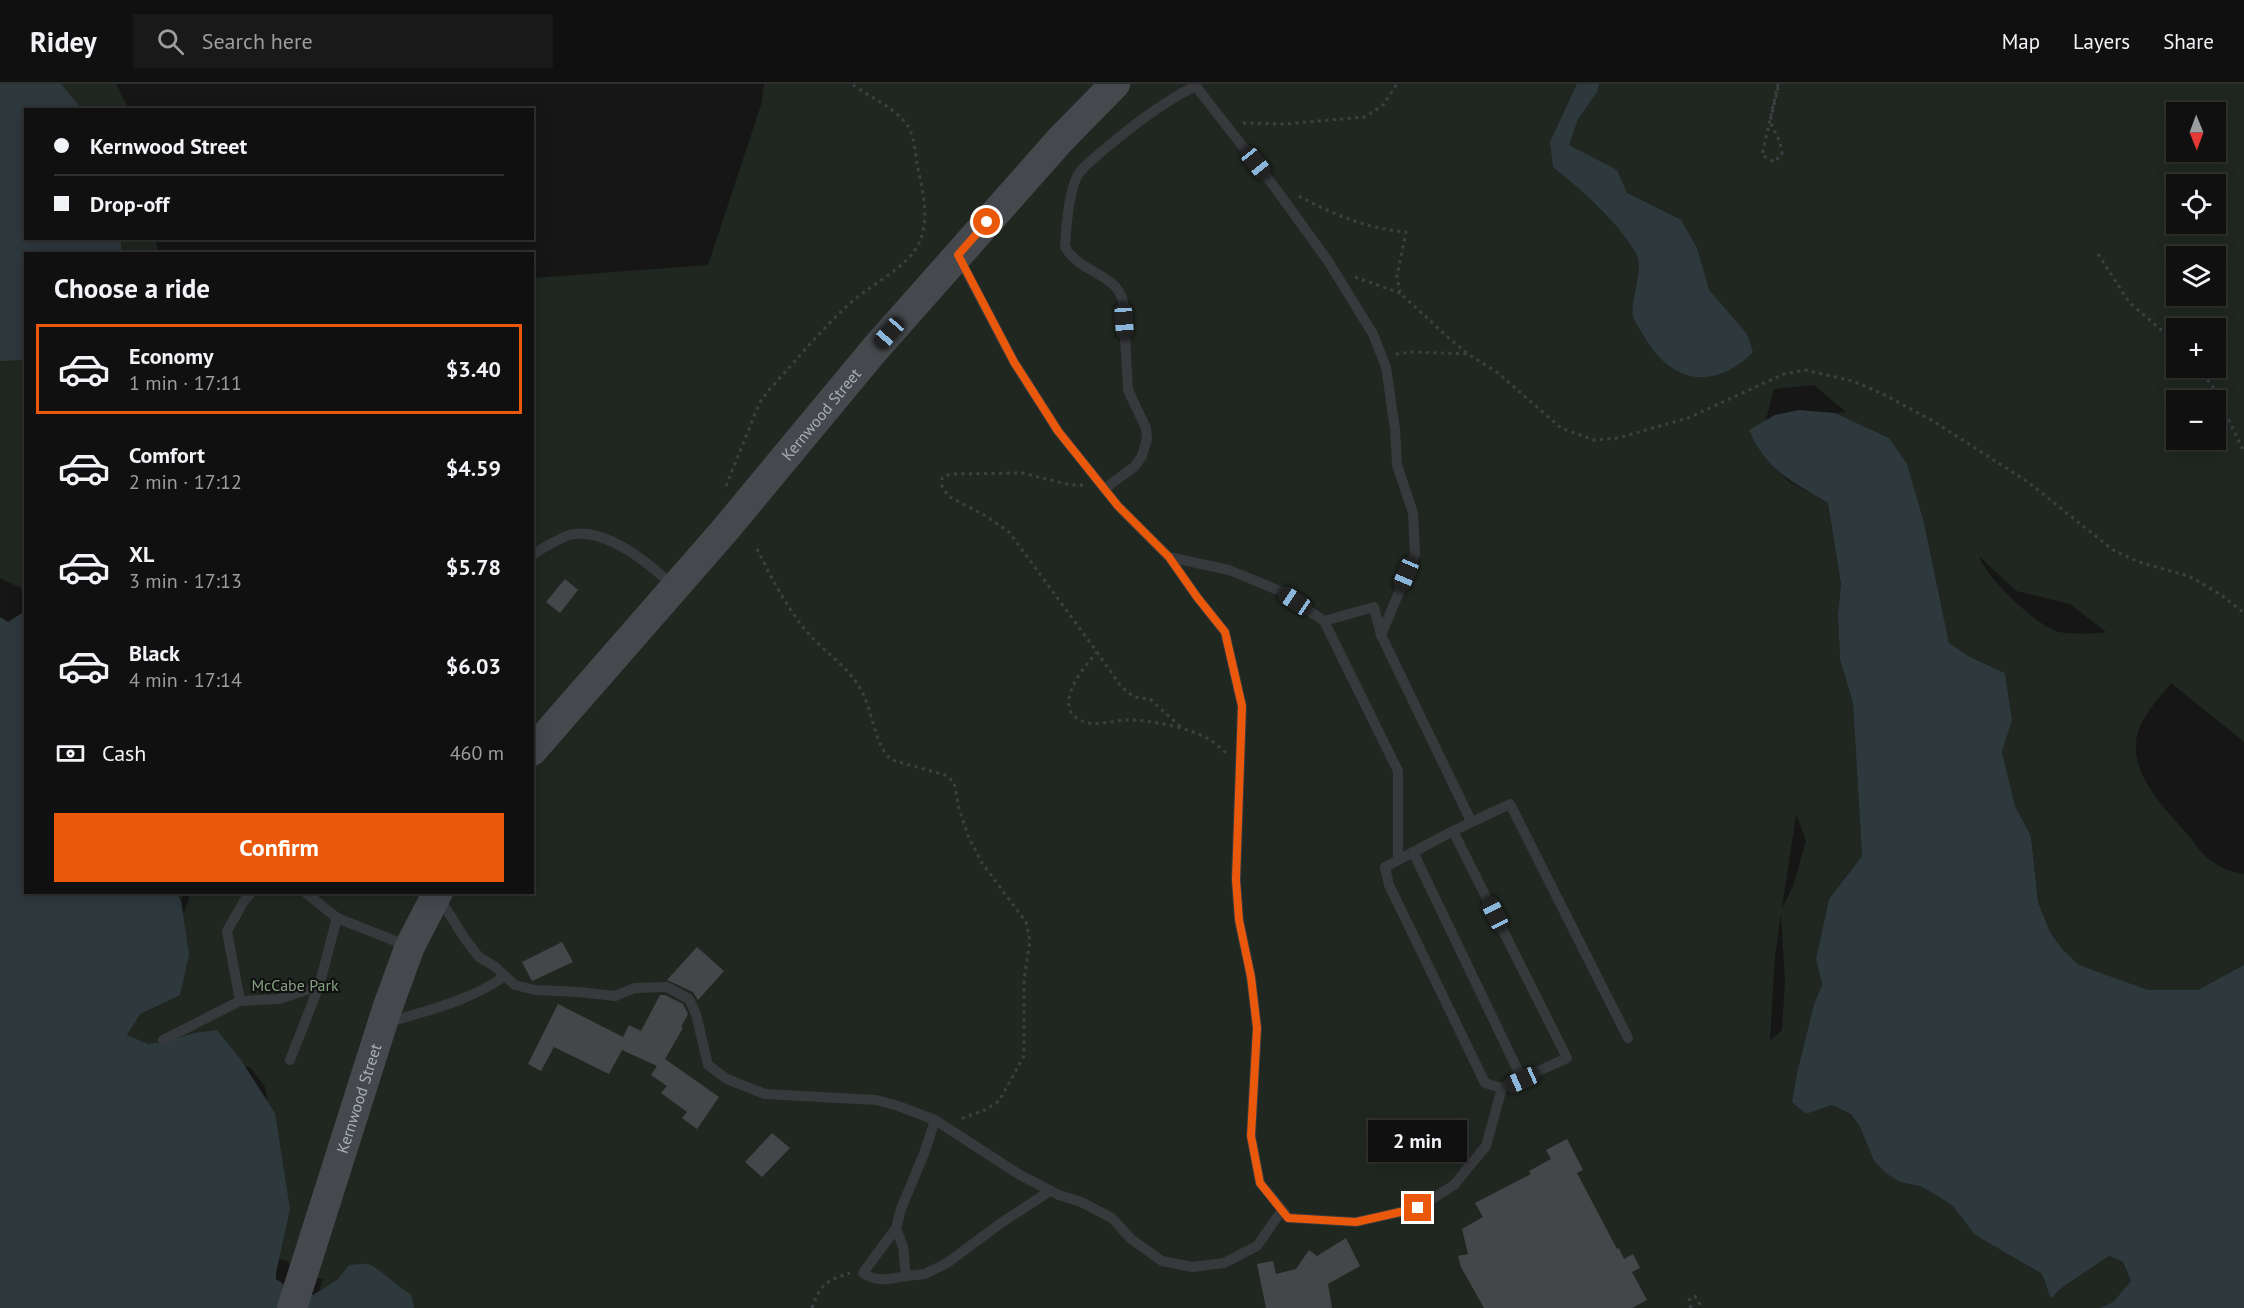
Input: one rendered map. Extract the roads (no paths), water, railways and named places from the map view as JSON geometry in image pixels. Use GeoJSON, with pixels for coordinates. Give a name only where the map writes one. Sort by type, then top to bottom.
{"type":"FeatureCollection","features":[{"type":"Feature","properties":{"kind":"main road","name":"Kernwood Street"},"geometry":{"type":"LineString","coordinates":[[534,749],[725,530],[875,349],[1061,139],[1115,84]]}},
{"type":"Feature","properties":{"kind":"main road","name":"Kernwood Street"},"geometry":{"type":"LineString","coordinates":[[296,1295],[382,1024],[410,946],[437,894]]}},
{"type":"Feature","properties":{"kind":"lane"},"geometry":{"type":"LineString","coordinates":[[1104,489],[1134,468],[1142,456],[1147,439],[1146,428],[1128,390],[1123,301],[1120,290],[1113,283],[1079,264],[1065,247],[1066,226],[1074,188],[1078,175],[1087,165],[1137,121],[1194,85],[1268,179],[1333,270],[1373,333],[1386,367],[1395,429],[1397,465],[1413,513],[1415,554],[1381,635]]}},
{"type":"Feature","properties":{"kind":"lane"},"geometry":{"type":"LineString","coordinates":[[958,255],[1014,362],[1058,431],[1118,506],[1169,557],[1225,632],[1242,706],[1236,880],[1239,920],[1251,977],[1257,1028],[1251,1136],[1260,1183],[1288,1218],[1356,1222],[1418,1208],[1454,1185],[1486,1146],[1502,1088]]}},
{"type":"Feature","properties":{"kind":"lane"},"geometry":{"type":"LineString","coordinates":[[534,554],[569,535],[594,535],[628,551],[652,566],[674,588]]}},
{"type":"Feature","properties":{"kind":"lane"},"geometry":{"type":"LineString","coordinates":[[1169,557],[1229,570],[1280,591],[1324,621],[1398,771],[1398,860]]}},
{"type":"Feature","properties":{"kind":"lane"},"geometry":{"type":"LineString","coordinates":[[1324,621],[1374,607],[1381,635],[1471,821]]}},
{"type":"Feature","properties":{"kind":"lane"},"geometry":{"type":"LineString","coordinates":[[1454,831],[1567,1058],[1502,1088],[1485,1083],[1389,885],[1385,867],[1471,821],[1510,804],[1628,1038]]}},
{"type":"Feature","properties":{"kind":"lane"},"geometry":{"type":"LineString","coordinates":[[1413,852],[1522,1080]]}},
{"type":"Feature","properties":{"kind":"lane"},"geometry":{"type":"LineString","coordinates":[[240,1001],[226,931],[250,894]]}},
{"type":"Feature","properties":{"kind":"lane"},"geometry":{"type":"LineString","coordinates":[[307,894],[337,918],[410,946]]}},
{"type":"Feature","properties":{"kind":"lane"},"geometry":{"type":"LineString","coordinates":[[439,894],[465,939],[479,957],[515,985],[535,990],[615,996],[635,988],[667,987],[689,999],[696,1014],[708,1065],[727,1078],[765,1094],[839,1100],[876,1100],[935,1120],[1020,1175],[1112,1218],[1131,1239],[1162,1261],[1192,1267],[1224,1263],[1257,1246],[1282,1210]]}},
{"type":"Feature","properties":{"kind":"lane"},"geometry":{"type":"LineString","coordinates":[[290,1060],[320,986],[337,918]]}},
{"type":"Feature","properties":{"kind":"lane"},"geometry":{"type":"LineString","coordinates":[[382,1024],[485,990],[505,976]]}},
{"type":"Feature","properties":{"kind":"lane"},"geometry":{"type":"LineString","coordinates":[[163,1040],[240,1001],[279,999],[320,986]]}},
{"type":"Feature","properties":{"kind":"lane"},"geometry":{"type":"LineString","coordinates":[[935,1120],[896,1228],[863,1273],[871,1279],[887,1280],[925,1275],[947,1263],[1001,1223],[1050,1191]]}},
{"type":"Feature","properties":{"kind":"lane"},"geometry":{"type":"LineString","coordinates":[[896,1228],[903,1247],[906,1276]]}},
{"type":"Feature","properties":{"kind":"park label","name":"McCabe Park"},"geometry":{"type":"Point","coordinates":[295,985]}}]}
